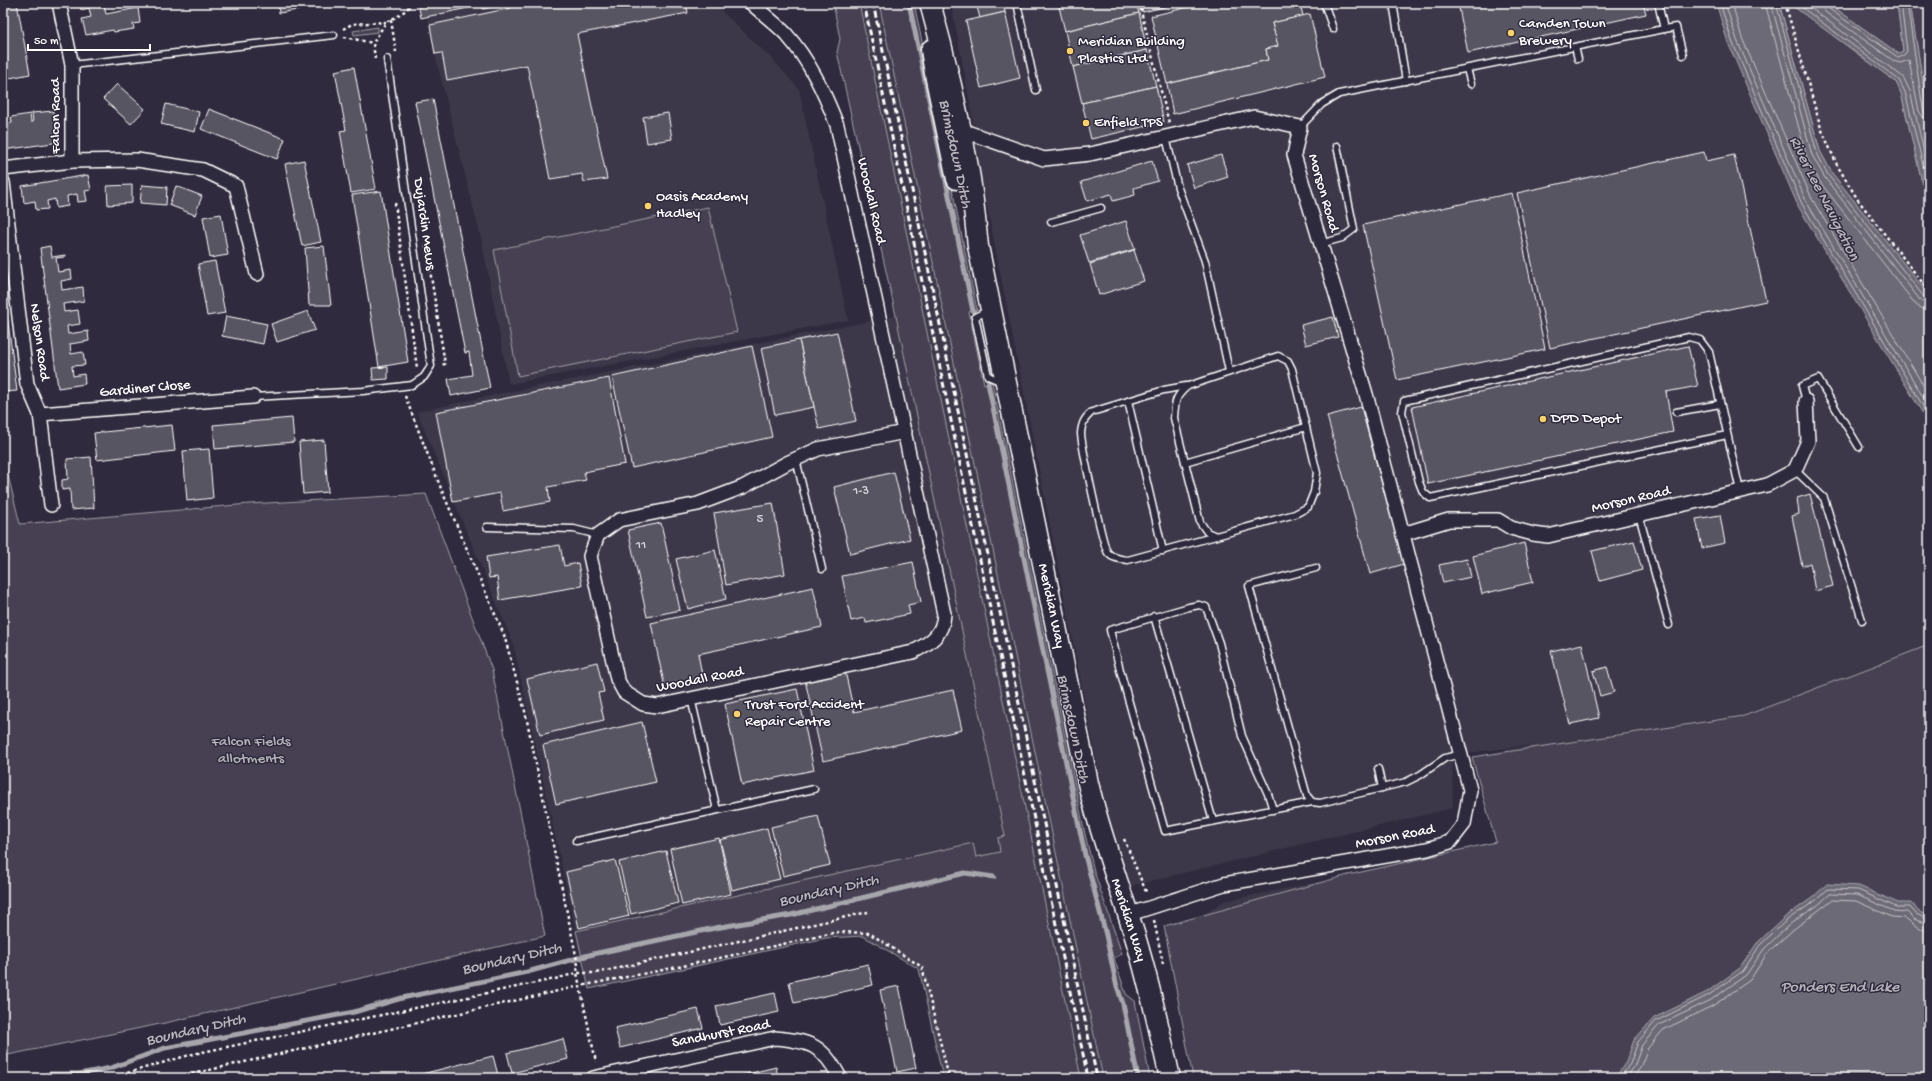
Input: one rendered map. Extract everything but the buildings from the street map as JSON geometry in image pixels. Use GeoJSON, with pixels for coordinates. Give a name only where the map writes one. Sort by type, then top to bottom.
{"type":"FeatureCollection","features":[{"type":"Feature","properties":{"kind":"main road","name":"Meridian Way"},"geometry":{"type":"LineString","coordinates":[[925,3],[936,79],[953,163],[978,246]]}},
{"type":"Feature","properties":{"kind":"main road","name":"Meridian Way"},"geometry":{"type":"LineString","coordinates":[[930,3],[950,76],[969,169],[978,246],[990,309],[1088,783],[1099,826],[1153,1000],[1170,1078]]}},
{"type":"Feature","properties":{"kind":"street","name":"Falcon Road"},"geometry":{"type":"LineString","coordinates":[[3,169],[72,162],[72,65],[59,3]]}},
{"type":"Feature","properties":{"kind":"street","name":"Woodall Road"},"geometry":{"type":"LineString","coordinates":[[598,535],[590,556],[613,666],[624,692],[643,704],[657,706],[913,652],[930,644],[944,624],[944,614],[838,125],[822,86],[805,58],[785,34],[751,3]]}},
{"type":"Feature","properties":{"kind":"street"},"geometry":{"type":"LineString","coordinates":[[961,130],[1020,149],[1044,159],[1090,154],[1254,117],[1300,127]]}},
{"type":"Feature","properties":{"kind":"street","name":"Morson Road"},"geometry":{"type":"LineString","coordinates":[[1127,915],[1224,884],[1427,849],[1450,842],[1464,824],[1470,790],[1366,394],[1294,155],[1300,127]]}},
{"type":"Feature","properties":{"kind":"street"},"geometry":{"type":"LineString","coordinates":[[72,162],[137,160],[203,170],[236,186],[257,274]]}},
{"type":"Feature","properties":{"kind":"street","name":"Nelson Road"},"geometry":{"type":"LineString","coordinates":[[3,182],[27,384],[40,414],[51,505]]}},
{"type":"Feature","properties":{"kind":"street","name":"Gardiner Close"},"geometry":{"type":"LineString","coordinates":[[40,414],[254,397]]}},
{"type":"Feature","properties":{"kind":"street"},"geometry":{"type":"LineString","coordinates":[[1796,470],[1808,441],[1806,401]]}},
{"type":"Feature","properties":{"kind":"street"},"geometry":{"type":"LineString","coordinates":[[598,535],[619,520],[698,504],[743,487],[818,449],[905,432]]}},
{"type":"Feature","properties":{"kind":"street","name":"Morson Road"},"geometry":{"type":"LineString","coordinates":[[1403,534],[1449,520],[1498,520],[1511,528],[1533,534],[1548,536],[1767,485],[1796,470]]}},
{"type":"Feature","properties":{"kind":"street","name":"Sandhurst Road"},"geometry":{"type":"LineString","coordinates":[[597,1078],[775,1038],[800,1040],[815,1046],[832,1062],[840,1078]]}},
{"type":"Feature","properties":{"kind":"lane"},"geometry":{"type":"LineString","coordinates":[[1017,3],[1036,90]]}},
{"type":"Feature","properties":{"kind":"lane"},"geometry":{"type":"LineString","coordinates":[[1324,3],[1333,29]]}},
{"type":"Feature","properties":{"kind":"lane"},"geometry":{"type":"LineString","coordinates":[[1393,3],[1406,81]]}},
{"type":"Feature","properties":{"kind":"lane"},"geometry":{"type":"LineString","coordinates":[[1658,3],[1664,30]]}},
{"type":"Feature","properties":{"kind":"lane"},"geometry":{"type":"LineString","coordinates":[[1300,127],[1322,104],[1339,94],[1676,27],[1683,55]]}},
{"type":"Feature","properties":{"kind":"lane"},"geometry":{"type":"LineString","coordinates":[[72,65],[334,35]]}},
{"type":"Feature","properties":{"kind":"lane"},"geometry":{"type":"LineString","coordinates":[[1575,47],[1578,59]]}},
{"type":"Feature","properties":{"kind":"lane","name":"Dujardin Mews"},"geometry":{"type":"LineString","coordinates":[[387,59],[431,366],[424,377],[412,385]]}},
{"type":"Feature","properties":{"kind":"lane"},"geometry":{"type":"LineString","coordinates":[[1467,69],[1471,84]]}},
{"type":"Feature","properties":{"kind":"lane"},"geometry":{"type":"LineString","coordinates":[[1166,137],[1178,188],[1192,222],[1205,261],[1229,371]]}},
{"type":"Feature","properties":{"kind":"lane"},"geometry":{"type":"LineString","coordinates":[[1320,244],[1342,238],[1354,229],[1337,146]]}},
{"type":"Feature","properties":{"kind":"lane"},"geometry":{"type":"LineString","coordinates":[[1052,222],[1102,208]]}},
{"type":"Feature","properties":{"kind":"lane"},"geometry":{"type":"LineString","coordinates":[[1727,435],[1430,498],[1422,492],[1402,412],[1404,401],[1689,336],[1700,340],[1709,352],[1740,491]]}},
{"type":"Feature","properties":{"kind":"lane"},"geometry":{"type":"LineString","coordinates":[[1278,356],[1288,361],[1292,369],[1317,473],[1314,492],[1308,507],[1295,514],[1128,560],[1117,559],[1107,553],[1101,535],[1081,434],[1083,420],[1092,412],[1164,390],[1188,386],[1229,371],[1278,356]]}},
{"type":"Feature","properties":{"kind":"lane"},"geometry":{"type":"LineString","coordinates":[[1806,401],[1802,386],[1818,379],[1859,447]]}},
{"type":"Feature","properties":{"kind":"lane"},"geometry":{"type":"LineString","coordinates":[[254,397],[363,391],[412,385]]}},
{"type":"Feature","properties":{"kind":"lane"},"geometry":{"type":"LineString","coordinates":[[1188,386],[1178,394],[1175,404],[1174,418],[1200,522],[1207,532],[1216,536]]}},
{"type":"Feature","properties":{"kind":"lane"},"geometry":{"type":"LineString","coordinates":[[1128,401],[1163,551]]}},
{"type":"Feature","properties":{"kind":"lane"},"geometry":{"type":"LineString","coordinates":[[1676,412],[1720,404]]}},
{"type":"Feature","properties":{"kind":"lane"},"geometry":{"type":"LineString","coordinates":[[1185,462],[1306,427]]}},
{"type":"Feature","properties":{"kind":"lane"},"geometry":{"type":"LineString","coordinates":[[796,459],[822,569]]}},
{"type":"Feature","properties":{"kind":"lane"},"geometry":{"type":"LineString","coordinates":[[1796,470],[1824,498],[1862,620]]}},
{"type":"Feature","properties":{"kind":"lane"},"geometry":{"type":"LineString","coordinates":[[1639,515],[1669,625]]}},
{"type":"Feature","properties":{"kind":"lane"},"geometry":{"type":"LineString","coordinates":[[487,527],[574,529],[598,535]]}},
{"type":"Feature","properties":{"kind":"lane"},"geometry":{"type":"LineString","coordinates":[[1312,802],[1307,796],[1249,586],[1316,568]]}},
{"type":"Feature","properties":{"kind":"lane"},"geometry":{"type":"LineString","coordinates":[[1273,810],[1268,794],[1242,736],[1219,643],[1206,607],[1199,605],[1154,616],[1110,630],[1165,831],[1213,821],[1273,810],[1312,802],[1320,803],[1406,782],[1420,775],[1445,758],[1461,754]]}},
{"type":"Feature","properties":{"kind":"lane"},"geometry":{"type":"LineString","coordinates":[[1154,616],[1213,821]]}},
{"type":"Feature","properties":{"kind":"lane"},"geometry":{"type":"LineString","coordinates":[[691,698],[718,810]]}},
{"type":"Feature","properties":{"kind":"lane"},"geometry":{"type":"LineString","coordinates":[[1378,769],[1382,788]]}},
{"type":"Feature","properties":{"kind":"lane"},"geometry":{"type":"LineString","coordinates":[[576,841],[814,789]]}},
{"type":"Feature","properties":{"kind":"path"},"geometry":{"type":"LineString","coordinates":[[334,35],[352,24],[386,22],[400,15],[409,7],[410,3]]}},
{"type":"Feature","properties":{"kind":"path"},"geometry":{"type":"LineString","coordinates":[[1139,3],[1168,120]]}},
{"type":"Feature","properties":{"kind":"path"},"geometry":{"type":"LineString","coordinates":[[1786,4],[1821,128],[1837,165],[1858,200],[1929,291]]}},
{"type":"Feature","properties":{"kind":"path"},"geometry":{"type":"LineString","coordinates":[[376,67],[373,43],[386,22]]}},
{"type":"Feature","properties":{"kind":"path"},"geometry":{"type":"LineString","coordinates":[[334,35],[373,43]]}},
{"type":"Feature","properties":{"kind":"path"},"geometry":{"type":"LineString","coordinates":[[394,198],[417,368],[412,385],[404,397],[504,635],[525,711],[578,965],[577,973],[597,1078]]}},
{"type":"Feature","properties":{"kind":"path","name":"Meridian Way"},"geometry":{"type":"LineString","coordinates":[[1141,877],[1145,885]]}},
{"type":"Feature","properties":{"kind":"path"},"geometry":{"type":"LineString","coordinates":[[110,1078],[193,1054],[498,991],[577,973],[596,973],[868,912]]}},
{"type":"Feature","properties":{"kind":"path"},"geometry":{"type":"LineString","coordinates":[[174,1078],[580,986],[683,966],[838,932],[869,933],[922,967],[949,1078]]}},
{"type":"Feature","properties":{"kind":"shaded area","name":"Oasis Academy Hadley"},"geometry":{"type":"Polygon","coordinates":[[[425,3],[713,3],[770,57],[799,89],[848,320],[509,384],[482,242],[434,51],[425,3]]]}},
{"type":"Feature","properties":{"kind":"shaded area"},"geometry":{"type":"Polygon","coordinates":[[[859,3],[879,3],[1103,1078],[1081,1078],[859,3]]]}},
{"type":"Feature","properties":{"kind":"shaded area"},"geometry":{"type":"Polygon","coordinates":[[[951,3],[1716,3],[1728,43],[1798,206],[1929,424],[1929,1078],[1198,918],[1224,901],[1531,839],[1505,797],[1492,753],[1538,744],[1452,755],[1453,808],[1125,887],[1102,788],[979,166],[971,108],[951,3]]]}},
{"type":"Feature","properties":{"kind":"shaded area"},"geometry":{"type":"Polygon","coordinates":[[[896,316],[1005,836],[998,838],[1000,852],[976,857],[973,843],[576,931],[513,643],[417,412],[493,395],[896,316]]]}},
{"type":"Feature","properties":{"kind":"green space"},"geometry":{"type":"Polygon","coordinates":[[[833,3],[859,3],[1081,1078],[943,1078],[919,969],[863,936],[826,938],[589,989],[576,931],[973,843],[976,857],[1000,852],[998,838],[1005,836],[896,316],[837,52],[840,39],[833,3]]]}},
{"type":"Feature","properties":{"kind":"green space"},"geometry":{"type":"Polygon","coordinates":[[[879,3],[914,3],[977,310],[969,312],[984,384],[992,382],[1085,834],[1094,871],[1122,954],[1114,958],[1126,994],[1135,1001],[1150,1078],[1103,1078],[879,3]]]}},
{"type":"Feature","properties":{"kind":"green space"},"geometry":{"type":"Polygon","coordinates":[[[1779,3],[1792,3],[1793,6],[1896,82],[1901,93],[1922,182],[1929,201],[1929,298],[1924,289],[1832,173],[1820,151],[1779,3]]]}},
{"type":"Feature","properties":{"kind":"green space"},"geometry":{"type":"Polygon","coordinates":[[[1828,3],[1897,3],[1903,51],[1899,54],[1828,3]]]}},
{"type":"Feature","properties":{"kind":"green space"},"geometry":{"type":"Polygon","coordinates":[[[1910,3],[1929,3],[1929,120],[1910,3]]]}},
{"type":"Feature","properties":{"kind":"green space"},"geometry":{"type":"Polygon","coordinates":[[[378,27],[378,32],[354,35],[353,31],[378,27]]]}},
{"type":"Feature","properties":{"kind":"green space"},"geometry":{"type":"Polygon","coordinates":[[[708,207],[737,332],[518,376],[494,250],[708,207]]]}},
{"type":"Feature","properties":{"kind":"green space","name":"Falcon Fields allotments"},"geometry":{"type":"Polygon","coordinates":[[[3,455],[20,524],[249,504],[426,494],[492,670],[545,936],[165,1023],[3,1056],[3,455]]]}},
{"type":"Feature","properties":{"kind":"green space"},"geometry":{"type":"Polygon","coordinates":[[[1929,645],[1929,1078],[1193,1078],[1164,926],[1348,875],[1496,842],[1472,757],[1744,716],[1929,645]]]}},
{"type":"Feature","properties":{"kind":"water","name":"River Lee Navigation"},"geometry":{"type":"Polygon","coordinates":[[[1716,3],[1779,3],[1820,151],[1832,173],[1924,289],[1929,298],[1929,424],[1798,206],[1728,43],[1716,3]]]}},
{"type":"Feature","properties":{"kind":"water"},"geometry":{"type":"Polygon","coordinates":[[[1792,3],[1828,3],[1899,54],[1903,51],[1897,3],[1910,3],[1929,120],[1929,201],[1922,182],[1901,93],[1896,82],[1793,6],[1792,3]]]}},
{"type":"Feature","properties":{"kind":"water","name":"Ponders End Lake"},"geometry":{"type":"Polygon","coordinates":[[[1827,884],[1859,886],[1898,903],[1912,903],[1918,911],[1929,917],[1929,1078],[1615,1078],[1626,1062],[1634,1040],[1654,1018],[1707,992],[1740,968],[1757,943],[1785,917],[1812,898],[1827,884]]]}},
{"type":"Feature","properties":{"kind":"waterway","name":"Brimsdown Ditch"},"geometry":{"type":"LineString","coordinates":[[909,3],[973,311]]}},
{"type":"Feature","properties":{"kind":"waterway","name":"Brimsdown Ditch"},"geometry":{"type":"LineString","coordinates":[[988,383],[1085,855],[1106,935],[1116,983],[1123,1004],[1138,1078]]}},
{"type":"Feature","properties":{"kind":"waterway","name":"Boundary Ditch"},"geometry":{"type":"LineString","coordinates":[[37,1078],[51,1074],[79,1074],[111,1068],[165,1048],[354,1012],[402,998],[527,972],[593,954],[715,928],[791,915],[965,873],[994,877]]}},
{"type":"Feature","properties":{"kind":"railway"},"geometry":{"type":"LineString","coordinates":[[864,3],[1088,1078]]}},
{"type":"Feature","properties":{"kind":"railway"},"geometry":{"type":"LineString","coordinates":[[873,3],[1097,1078]]}},
{"type":"Feature","properties":{"kind":"place","name":"Camden Town Brewery"},"geometry":{"type":"Point","coordinates":[1511,33]}},
{"type":"Feature","properties":{"kind":"place","name":"Meridian Building Plastics Ltd"},"geometry":{"type":"Point","coordinates":[1070,51]}},
{"type":"Feature","properties":{"kind":"place","name":"Enfield TPS"},"geometry":{"type":"Point","coordinates":[1086,123]}},
{"type":"Feature","properties":{"kind":"place","name":"Oasis Academy Hadley"},"geometry":{"type":"Point","coordinates":[648,206]}},
{"type":"Feature","properties":{"kind":"place","name":"DPD Depot"},"geometry":{"type":"Point","coordinates":[1543,419]}},
{"type":"Feature","properties":{"kind":"place","name":"Trust Ford Accident Repair Centre"},"geometry":{"type":"Point","coordinates":[737,714]}}]}
